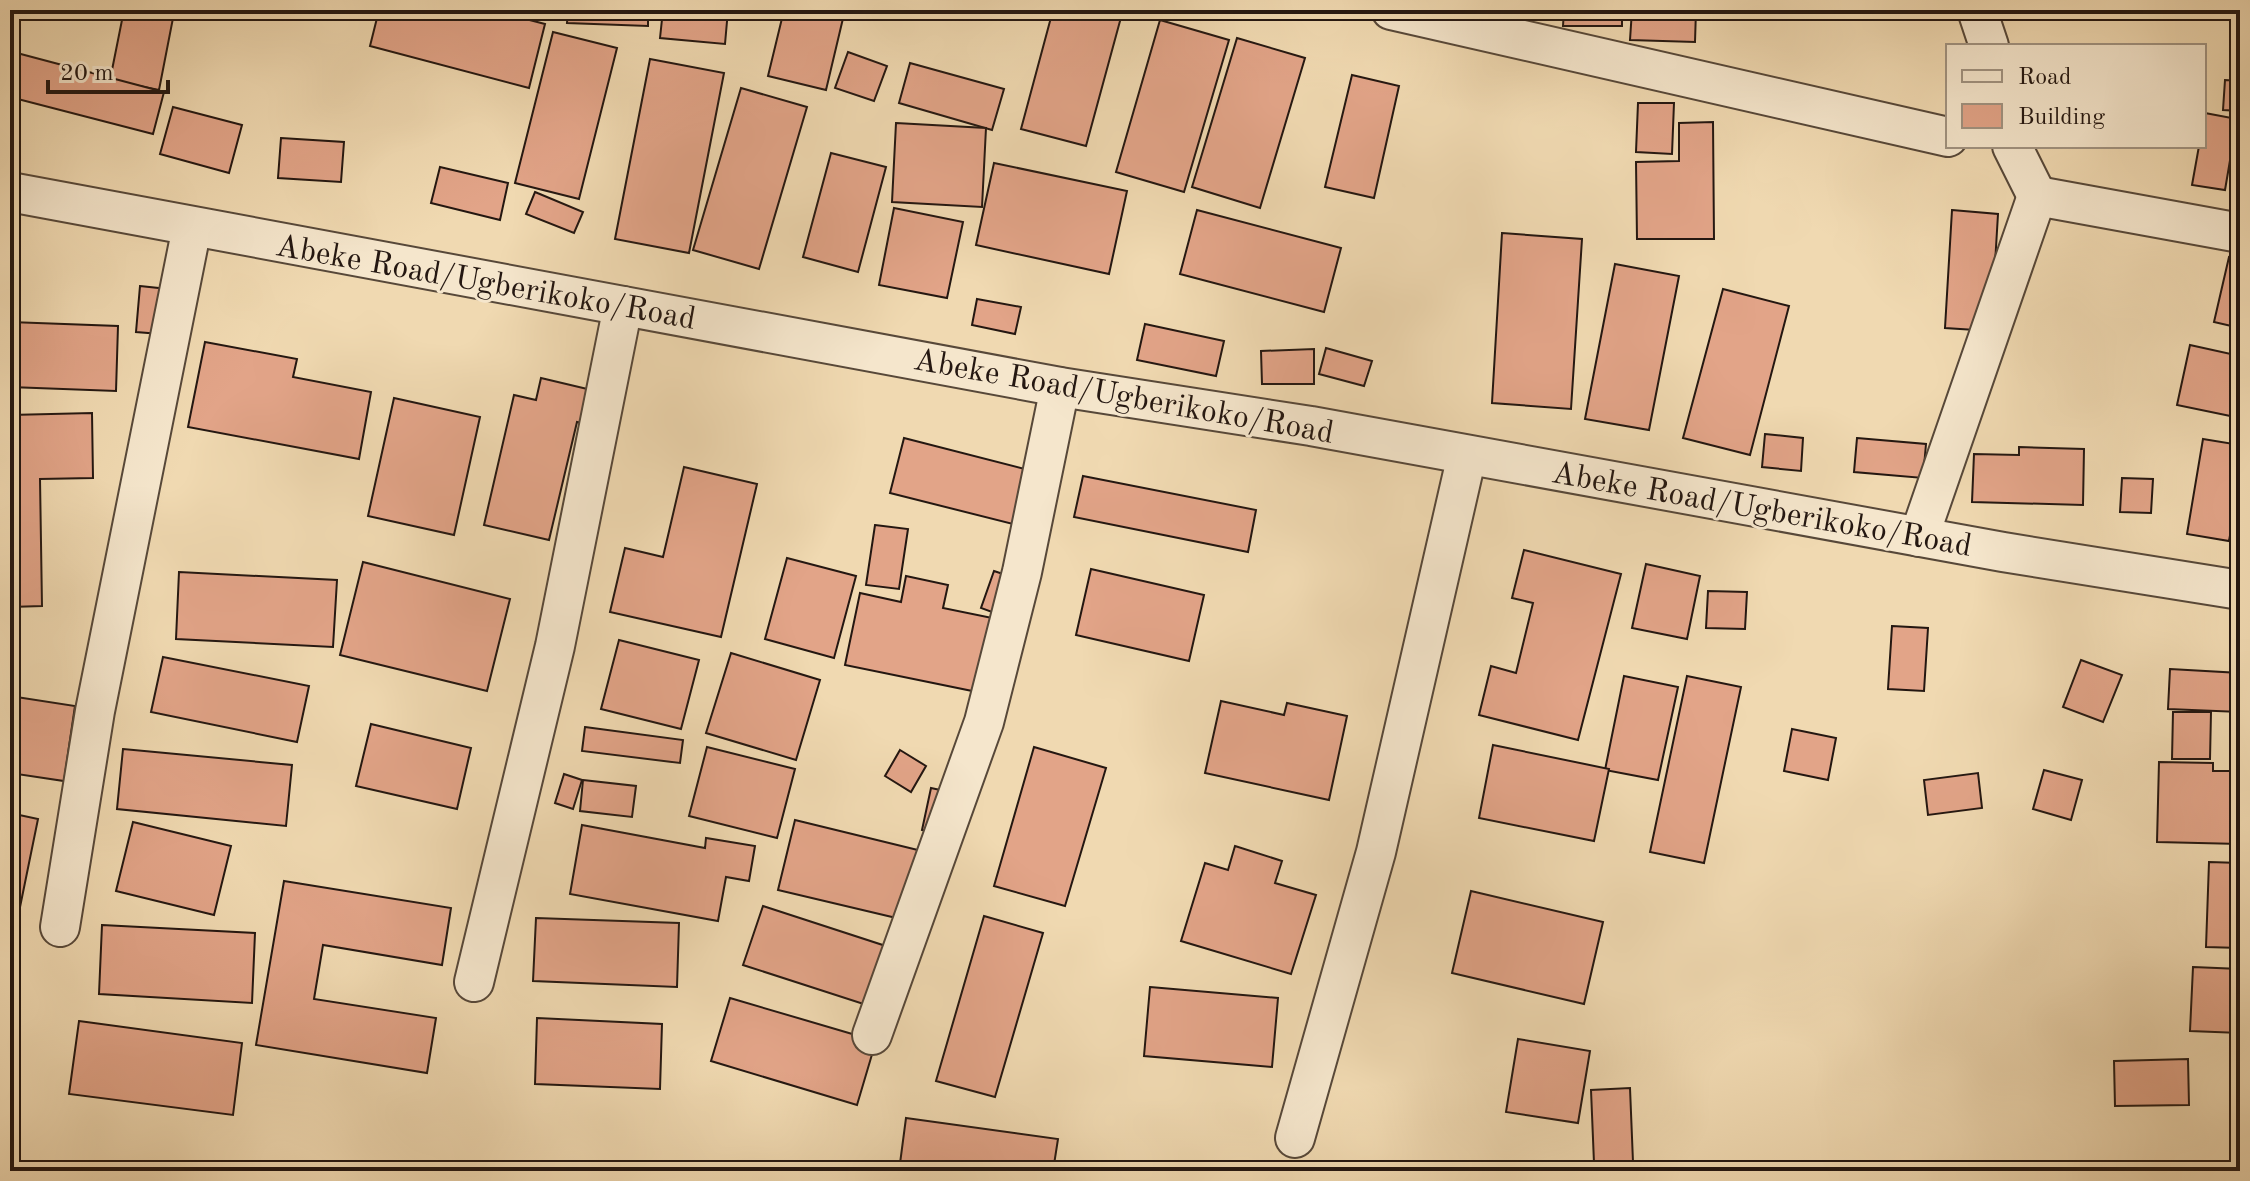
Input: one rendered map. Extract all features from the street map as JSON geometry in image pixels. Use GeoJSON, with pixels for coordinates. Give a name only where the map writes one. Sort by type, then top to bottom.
{"type":"FeatureCollection","features":[{"type":"Feature","properties":{"kind":"street"},"geometry":{"type":"LineString","coordinates":[[1391,10],[1946,137]]}},
{"type":"Feature","properties":{"kind":"street"},"geometry":{"type":"LineString","coordinates":[[1977,10],[1988,44]]}},
{"type":"Feature","properties":{"kind":"street"},"geometry":{"type":"LineString","coordinates":[[2004,148],[2037,196],[2240,233]]}},
{"type":"Feature","properties":{"kind":"street","name":"Abeke Road/Ugberikoko/Road"},"geometry":{"type":"LineString","coordinates":[[10,192],[1060,387],[2240,590]]}},
{"type":"Feature","properties":{"kind":"street"},"geometry":{"type":"LineString","coordinates":[[1919,537],[2037,196]]}},
{"type":"Feature","properties":{"kind":"street"},"geometry":{"type":"LineString","coordinates":[[60,927],[95,711],[192,227]]}},
{"type":"Feature","properties":{"kind":"street"},"geometry":{"type":"LineString","coordinates":[[474,982],[555,646],[623,306]]}},
{"type":"Feature","properties":{"kind":"street"},"geometry":{"type":"LineString","coordinates":[[872,1035],[984,722],[1022,572],[1060,387]]}},
{"type":"Feature","properties":{"kind":"street"},"geometry":{"type":"LineString","coordinates":[[1295,1138],[1376,852],[1467,455]]}},
{"type":"Feature","properties":{"kind":"building"},"geometry":{"type":"Polygon","coordinates":[[[124,10],[174,13],[159,90],[110,80],[124,10]]]}},
{"type":"Feature","properties":{"kind":"building"},"geometry":{"type":"Polygon","coordinates":[[[379,10],[491,10],[545,24],[529,88],[370,46],[379,10]]]}},
{"type":"Feature","properties":{"kind":"building"},"geometry":{"type":"Polygon","coordinates":[[[568,10],[648,10],[648,26],[567,23],[568,10]]]}},
{"type":"Feature","properties":{"kind":"building"},"geometry":{"type":"Polygon","coordinates":[[[663,10],[728,10],[725,44],[660,38],[663,10]]]}},
{"type":"Feature","properties":{"kind":"building"},"geometry":{"type":"Polygon","coordinates":[[[784,10],[845,10],[826,90],[768,76],[784,10]]]}},
{"type":"Feature","properties":{"kind":"building"},"geometry":{"type":"Polygon","coordinates":[[[1053,10],[1123,10],[1086,146],[1021,129],[1053,10]]]}},
{"type":"Feature","properties":{"kind":"building"},"geometry":{"type":"Polygon","coordinates":[[[1564,10],[1622,10],[1622,26],[1563,26],[1564,10]]]}},
{"type":"Feature","properties":{"kind":"building"},"geometry":{"type":"Polygon","coordinates":[[[1632,10],[1696,10],[1695,42],[1630,40],[1632,10]]]}},
{"type":"Feature","properties":{"kind":"building"},"geometry":{"type":"Polygon","coordinates":[[[1160,20],[1229,40],[1184,192],[1116,172],[1160,20]]]}},
{"type":"Feature","properties":{"kind":"building"},"geometry":{"type":"Polygon","coordinates":[[[553,32],[617,48],[579,199],[515,183],[553,32]]]}},
{"type":"Feature","properties":{"kind":"building"},"geometry":{"type":"Polygon","coordinates":[[[1237,38],[1305,58],[1260,208],[1192,187],[1237,38]]]}},
{"type":"Feature","properties":{"kind":"building"},"geometry":{"type":"Polygon","coordinates":[[[848,52],[887,66],[874,101],[835,88],[848,52]]]}},
{"type":"Feature","properties":{"kind":"building"},"geometry":{"type":"Polygon","coordinates":[[[17,53],[164,92],[153,134],[10,97],[17,53]]]}},
{"type":"Feature","properties":{"kind":"building"},"geometry":{"type":"Polygon","coordinates":[[[650,59],[724,73],[689,253],[615,239],[650,59]]]}},
{"type":"Feature","properties":{"kind":"building"},"geometry":{"type":"Polygon","coordinates":[[[910,63],[1004,89],[992,130],[899,103],[910,63]]]}},
{"type":"Feature","properties":{"kind":"building"},"geometry":{"type":"Polygon","coordinates":[[[1352,75],[1399,86],[1374,198],[1325,187],[1352,75]]]}},
{"type":"Feature","properties":{"kind":"building"},"geometry":{"type":"Polygon","coordinates":[[[2225,80],[2240,81],[2240,111],[2223,110],[2225,80]]]}},
{"type":"Feature","properties":{"kind":"building"},"geometry":{"type":"Polygon","coordinates":[[[741,88],[807,107],[759,269],[693,250],[741,88]]]}},
{"type":"Feature","properties":{"kind":"building"},"geometry":{"type":"Polygon","coordinates":[[[1638,103],[1674,103],[1672,154],[1636,152],[1638,103]]]}},
{"type":"Feature","properties":{"kind":"building"},"geometry":{"type":"Polygon","coordinates":[[[173,107],[242,125],[229,173],[160,154],[173,107]]]}},
{"type":"Feature","properties":{"kind":"building"},"geometry":{"type":"Polygon","coordinates":[[[2206,113],[2237,119],[2225,190],[2192,185],[2199,148],[2206,148],[2206,113]]]}},
{"type":"Feature","properties":{"kind":"building"},"geometry":{"type":"Polygon","coordinates":[[[1713,122],[1714,239],[1637,239],[1636,162],[1679,161],[1679,123],[1713,122]]]}},
{"type":"Feature","properties":{"kind":"building"},"geometry":{"type":"Polygon","coordinates":[[[896,123],[986,128],[982,207],[892,202],[896,123]]]}},
{"type":"Feature","properties":{"kind":"building"},"geometry":{"type":"Polygon","coordinates":[[[281,138],[344,142],[341,182],[278,178],[281,138]]]}},
{"type":"Feature","properties":{"kind":"building"},"geometry":{"type":"Polygon","coordinates":[[[831,153],[886,167],[858,272],[803,257],[831,153]]]}},
{"type":"Feature","properties":{"kind":"building"},"geometry":{"type":"Polygon","coordinates":[[[994,163],[1127,191],[1109,274],[976,245],[994,163]]]}},
{"type":"Feature","properties":{"kind":"building"},"geometry":{"type":"Polygon","coordinates":[[[440,167],[508,183],[500,220],[431,203],[440,167]]]}},
{"type":"Feature","properties":{"kind":"building"},"geometry":{"type":"Polygon","coordinates":[[[535,192],[583,212],[574,233],[526,214],[535,192]]]}},
{"type":"Feature","properties":{"kind":"building"},"geometry":{"type":"Polygon","coordinates":[[[894,208],[963,222],[947,298],[879,285],[894,208]]]}},
{"type":"Feature","properties":{"kind":"building"},"geometry":{"type":"Polygon","coordinates":[[[1197,210],[1341,248],[1324,312],[1180,274],[1197,210]]]}},
{"type":"Feature","properties":{"kind":"building"},"geometry":{"type":"Polygon","coordinates":[[[1952,210],[1998,214],[1991,331],[1945,328],[1952,210]]]}},
{"type":"Feature","properties":{"kind":"building"},"geometry":{"type":"Polygon","coordinates":[[[1502,233],[1582,239],[1571,409],[1492,403],[1502,233]]]}},
{"type":"Feature","properties":{"kind":"building"},"geometry":{"type":"Polygon","coordinates":[[[2229,257],[2240,260],[2240,328],[2214,322],[2229,257]]]}},
{"type":"Feature","properties":{"kind":"building"},"geometry":{"type":"Polygon","coordinates":[[[1615,264],[1679,276],[1649,430],[1585,419],[1615,264]]]}},
{"type":"Feature","properties":{"kind":"building"},"geometry":{"type":"Polygon","coordinates":[[[140,286],[177,290],[173,335],[136,332],[140,286]]]}},
{"type":"Feature","properties":{"kind":"building"},"geometry":{"type":"Polygon","coordinates":[[[1723,289],[1789,306],[1750,455],[1683,438],[1723,289]]]}},
{"type":"Feature","properties":{"kind":"building"},"geometry":{"type":"Polygon","coordinates":[[[977,299],[1021,307],[1015,334],[972,325],[977,299]]]}},
{"type":"Feature","properties":{"kind":"building"},"geometry":{"type":"Polygon","coordinates":[[[10,322],[118,326],[116,391],[10,387],[10,322]]]}},
{"type":"Feature","properties":{"kind":"building"},"geometry":{"type":"Polygon","coordinates":[[[1145,324],[1224,341],[1216,376],[1137,360],[1145,324]]]}},
{"type":"Feature","properties":{"kind":"building"},"geometry":{"type":"Polygon","coordinates":[[[205,342],[297,359],[293,377],[371,392],[359,459],[188,427],[205,342]]]}},
{"type":"Feature","properties":{"kind":"building"},"geometry":{"type":"Polygon","coordinates":[[[2190,345],[2240,356],[2240,418],[2177,405],[2190,345]]]}},
{"type":"Feature","properties":{"kind":"building"},"geometry":{"type":"Polygon","coordinates":[[[1326,348],[1372,361],[1364,386],[1319,374],[1326,348]]]}},
{"type":"Feature","properties":{"kind":"building"},"geometry":{"type":"Polygon","coordinates":[[[1314,349],[1314,384],[1262,384],[1261,351],[1314,349]]]}},
{"type":"Feature","properties":{"kind":"building"},"geometry":{"type":"Polygon","coordinates":[[[541,378],[600,392],[592,425],[577,422],[549,540],[484,525],[514,395],[536,400],[541,378]]]}},
{"type":"Feature","properties":{"kind":"building"},"geometry":{"type":"Polygon","coordinates":[[[394,398],[480,417],[454,535],[368,516],[394,398]]]}},
{"type":"Feature","properties":{"kind":"building"},"geometry":{"type":"Polygon","coordinates":[[[92,413],[93,478],[40,479],[42,606],[10,607],[10,415],[92,413]]]}},
{"type":"Feature","properties":{"kind":"building"},"geometry":{"type":"Polygon","coordinates":[[[1765,434],[1803,438],[1801,471],[1762,467],[1765,434]]]}},
{"type":"Feature","properties":{"kind":"building"},"geometry":{"type":"Polygon","coordinates":[[[904,438],[1040,473],[1025,527],[890,493],[904,438]]]}},
{"type":"Feature","properties":{"kind":"building"},"geometry":{"type":"Polygon","coordinates":[[[1857,438],[1926,444],[1923,478],[1854,472],[1857,438]]]}},
{"type":"Feature","properties":{"kind":"building"},"geometry":{"type":"Polygon","coordinates":[[[2203,439],[2240,445],[2240,531],[2231,530],[2229,541],[2187,534],[2203,439]]]}},
{"type":"Feature","properties":{"kind":"building"},"geometry":{"type":"Polygon","coordinates":[[[2019,447],[2084,449],[2083,505],[1972,502],[1974,454],[2019,455],[2019,447]]]}},
{"type":"Feature","properties":{"kind":"building"},"geometry":{"type":"Polygon","coordinates":[[[684,467],[757,484],[721,637],[610,612],[625,548],[663,557],[684,467]]]}},
{"type":"Feature","properties":{"kind":"building"},"geometry":{"type":"Polygon","coordinates":[[[1083,476],[1256,510],[1248,552],[1074,517],[1083,476]]]}},
{"type":"Feature","properties":{"kind":"building"},"geometry":{"type":"Polygon","coordinates":[[[2122,478],[2153,479],[2151,513],[2120,512],[2122,478]]]}},
{"type":"Feature","properties":{"kind":"building"},"geometry":{"type":"Polygon","coordinates":[[[875,525],[908,529],[899,589],[866,585],[875,525]]]}},
{"type":"Feature","properties":{"kind":"building"},"geometry":{"type":"Polygon","coordinates":[[[1524,550],[1621,574],[1578,740],[1479,715],[1491,666],[1516,673],[1533,603],[1512,598],[1524,550]]]}},
{"type":"Feature","properties":{"kind":"building"},"geometry":{"type":"Polygon","coordinates":[[[787,558],[856,576],[834,658],[765,639],[787,558]]]}},
{"type":"Feature","properties":{"kind":"building"},"geometry":{"type":"Polygon","coordinates":[[[363,562],[510,599],[487,691],[340,655],[363,562]]]}},
{"type":"Feature","properties":{"kind":"building"},"geometry":{"type":"Polygon","coordinates":[[[1646,564],[1700,576],[1687,639],[1632,628],[1646,564]]]}},
{"type":"Feature","properties":{"kind":"building"},"geometry":{"type":"Polygon","coordinates":[[[1091,569],[1204,595],[1189,661],[1076,635],[1091,569]]]}},
{"type":"Feature","properties":{"kind":"building"},"geometry":{"type":"Polygon","coordinates":[[[994,571],[1024,581],[1011,619],[981,608],[994,571]]]}},
{"type":"Feature","properties":{"kind":"building"},"geometry":{"type":"Polygon","coordinates":[[[179,572],[337,580],[333,647],[176,639],[179,572]]]}},
{"type":"Feature","properties":{"kind":"building"},"geometry":{"type":"Polygon","coordinates":[[[906,576],[948,585],[943,608],[1002,620],[987,694],[845,665],[860,593],[901,602],[906,576]]]}},
{"type":"Feature","properties":{"kind":"building"},"geometry":{"type":"Polygon","coordinates":[[[1708,591],[1747,592],[1745,629],[1706,628],[1708,591]]]}},
{"type":"Feature","properties":{"kind":"building"},"geometry":{"type":"Polygon","coordinates":[[[1892,626],[1928,628],[1924,691],[1888,689],[1892,626]]]}},
{"type":"Feature","properties":{"kind":"building"},"geometry":{"type":"Polygon","coordinates":[[[619,640],[699,660],[681,729],[601,709],[619,640]]]}},
{"type":"Feature","properties":{"kind":"building"},"geometry":{"type":"Polygon","coordinates":[[[731,653],[820,680],[796,760],[706,733],[731,653]]]}},
{"type":"Feature","properties":{"kind":"building"},"geometry":{"type":"Polygon","coordinates":[[[163,657],[309,686],[297,742],[151,712],[163,657]]]}},
{"type":"Feature","properties":{"kind":"building"},"geometry":{"type":"Polygon","coordinates":[[[2081,660],[2122,675],[2103,722],[2063,707],[2081,660]]]}},
{"type":"Feature","properties":{"kind":"building"},"geometry":{"type":"Polygon","coordinates":[[[2170,669],[2240,673],[2240,712],[2168,709],[2170,669]]]}},
{"type":"Feature","properties":{"kind":"building"},"geometry":{"type":"Polygon","coordinates":[[[1624,676],[1678,687],[1658,780],[1605,770],[1624,676]]]}},
{"type":"Feature","properties":{"kind":"building"},"geometry":{"type":"Polygon","coordinates":[[[1687,676],[1741,687],[1704,863],[1650,852],[1687,676]]]}},
{"type":"Feature","properties":{"kind":"building"},"geometry":{"type":"Polygon","coordinates":[[[10,696],[75,706],[64,781],[10,773],[10,696]]]}},
{"type":"Feature","properties":{"kind":"building"},"geometry":{"type":"Polygon","coordinates":[[[1221,701],[1284,715],[1287,703],[1347,716],[1329,800],[1205,773],[1221,701]]]}},
{"type":"Feature","properties":{"kind":"building"},"geometry":{"type":"Polygon","coordinates":[[[2173,712],[2211,712],[2210,759],[2172,759],[2173,712]]]}},
{"type":"Feature","properties":{"kind":"building"},"geometry":{"type":"Polygon","coordinates":[[[371,724],[471,748],[457,809],[356,786],[371,724]]]}},
{"type":"Feature","properties":{"kind":"building"},"geometry":{"type":"Polygon","coordinates":[[[585,727],[683,740],[680,763],[582,751],[585,727]]]}},
{"type":"Feature","properties":{"kind":"building"},"geometry":{"type":"Polygon","coordinates":[[[1792,729],[1836,738],[1828,780],[1784,771],[1792,729]]]}},
{"type":"Feature","properties":{"kind":"building"},"geometry":{"type":"Polygon","coordinates":[[[1493,745],[1609,769],[1594,841],[1479,818],[1493,745]]]}},
{"type":"Feature","properties":{"kind":"building"},"geometry":{"type":"Polygon","coordinates":[[[707,747],[795,769],[777,838],[689,816],[707,747]]]}},
{"type":"Feature","properties":{"kind":"building"},"geometry":{"type":"Polygon","coordinates":[[[1034,747],[1106,768],[1065,906],[994,886],[1034,747]]]}},
{"type":"Feature","properties":{"kind":"building"},"geometry":{"type":"Polygon","coordinates":[[[123,749],[292,765],[286,826],[117,809],[123,749]]]}},
{"type":"Feature","properties":{"kind":"building"},"geometry":{"type":"Polygon","coordinates":[[[900,750],[926,766],[911,792],[885,776],[900,750]]]}},
{"type":"Feature","properties":{"kind":"building"},"geometry":{"type":"Polygon","coordinates":[[[2159,762],[2213,763],[2213,771],[2240,771],[2240,844],[2157,842],[2159,762]]]}},
{"type":"Feature","properties":{"kind":"building"},"geometry":{"type":"Polygon","coordinates":[[[2044,770],[2082,780],[2071,820],[2033,809],[2044,770]]]}},
{"type":"Feature","properties":{"kind":"building"},"geometry":{"type":"Polygon","coordinates":[[[1978,773],[1982,808],[1928,815],[1924,780],[1978,773]]]}},
{"type":"Feature","properties":{"kind":"building"},"geometry":{"type":"Polygon","coordinates":[[[564,774],[582,780],[573,809],[555,803],[564,774]]]}},
{"type":"Feature","properties":{"kind":"building"},"geometry":{"type":"Polygon","coordinates":[[[583,780],[636,786],[632,817],[580,811],[583,780]]]}},
{"type":"Feature","properties":{"kind":"building"},"geometry":{"type":"Polygon","coordinates":[[[931,788],[959,794],[949,836],[922,830],[931,788]]]}},
{"type":"Feature","properties":{"kind":"building"},"geometry":{"type":"Polygon","coordinates":[[[10,813],[38,819],[10,956],[10,813]]]}},
{"type":"Feature","properties":{"kind":"building"},"geometry":{"type":"Polygon","coordinates":[[[795,820],[926,852],[909,921],[778,890],[795,820]]]}},
{"type":"Feature","properties":{"kind":"building"},"geometry":{"type":"Polygon","coordinates":[[[133,822],[231,846],[214,915],[116,891],[133,822]]]}},
{"type":"Feature","properties":{"kind":"building"},"geometry":{"type":"Polygon","coordinates":[[[582,825],[705,848],[706,838],[755,846],[749,881],[726,877],[718,921],[570,894],[582,825]]]}},
{"type":"Feature","properties":{"kind":"building"},"geometry":{"type":"Polygon","coordinates":[[[1235,846],[1282,861],[1275,883],[1316,895],[1291,974],[1181,941],[1205,863],[1228,870],[1235,846]]]}},
{"type":"Feature","properties":{"kind":"building"},"geometry":{"type":"Polygon","coordinates":[[[2209,862],[2240,863],[2240,948],[2206,947],[2209,862]]]}},
{"type":"Feature","properties":{"kind":"building"},"geometry":{"type":"Polygon","coordinates":[[[284,881],[451,908],[442,965],[323,945],[314,999],[436,1018],[427,1073],[256,1045],[284,881]]]}},
{"type":"Feature","properties":{"kind":"building"},"geometry":{"type":"Polygon","coordinates":[[[1471,891],[1603,922],[1584,1004],[1452,973],[1471,891]]]}},
{"type":"Feature","properties":{"kind":"building"},"geometry":{"type":"Polygon","coordinates":[[[763,906],[898,950],[879,1009],[743,965],[763,906]]]}},
{"type":"Feature","properties":{"kind":"building"},"geometry":{"type":"Polygon","coordinates":[[[984,916],[1043,933],[995,1097],[936,1081],[984,916]]]}},
{"type":"Feature","properties":{"kind":"building"},"geometry":{"type":"Polygon","coordinates":[[[536,918],[679,923],[677,987],[533,981],[536,918]]]}},
{"type":"Feature","properties":{"kind":"building"},"geometry":{"type":"Polygon","coordinates":[[[102,925],[255,933],[252,1003],[99,994],[102,925]]]}},
{"type":"Feature","properties":{"kind":"building"},"geometry":{"type":"Polygon","coordinates":[[[2193,967],[2240,969],[2240,1033],[2190,1031],[2193,967]]]}},
{"type":"Feature","properties":{"kind":"building"},"geometry":{"type":"Polygon","coordinates":[[[1150,987],[1278,998],[1272,1067],[1144,1056],[1150,987]]]}},
{"type":"Feature","properties":{"kind":"building"},"geometry":{"type":"Polygon","coordinates":[[[730,998],[876,1041],[857,1105],[711,1061],[730,998]]]}},
{"type":"Feature","properties":{"kind":"building"},"geometry":{"type":"Polygon","coordinates":[[[537,1018],[662,1024],[660,1089],[535,1084],[537,1018]]]}},
{"type":"Feature","properties":{"kind":"building"},"geometry":{"type":"Polygon","coordinates":[[[79,1021],[242,1043],[233,1115],[69,1094],[79,1021]]]}},
{"type":"Feature","properties":{"kind":"building"},"geometry":{"type":"Polygon","coordinates":[[[1518,1039],[1590,1051],[1578,1123],[1506,1112],[1518,1039]]]}},
{"type":"Feature","properties":{"kind":"building"},"geometry":{"type":"Polygon","coordinates":[[[2188,1059],[2189,1105],[2115,1106],[2114,1061],[2188,1059]]]}},
{"type":"Feature","properties":{"kind":"building"},"geometry":{"type":"Polygon","coordinates":[[[1630,1088],[1633,1162],[1594,1163],[1591,1090],[1630,1088]]]}},
{"type":"Feature","properties":{"kind":"building"},"geometry":{"type":"Polygon","coordinates":[[[906,1118],[1058,1139],[1053,1171],[899,1171],[906,1118]]]}}]}
